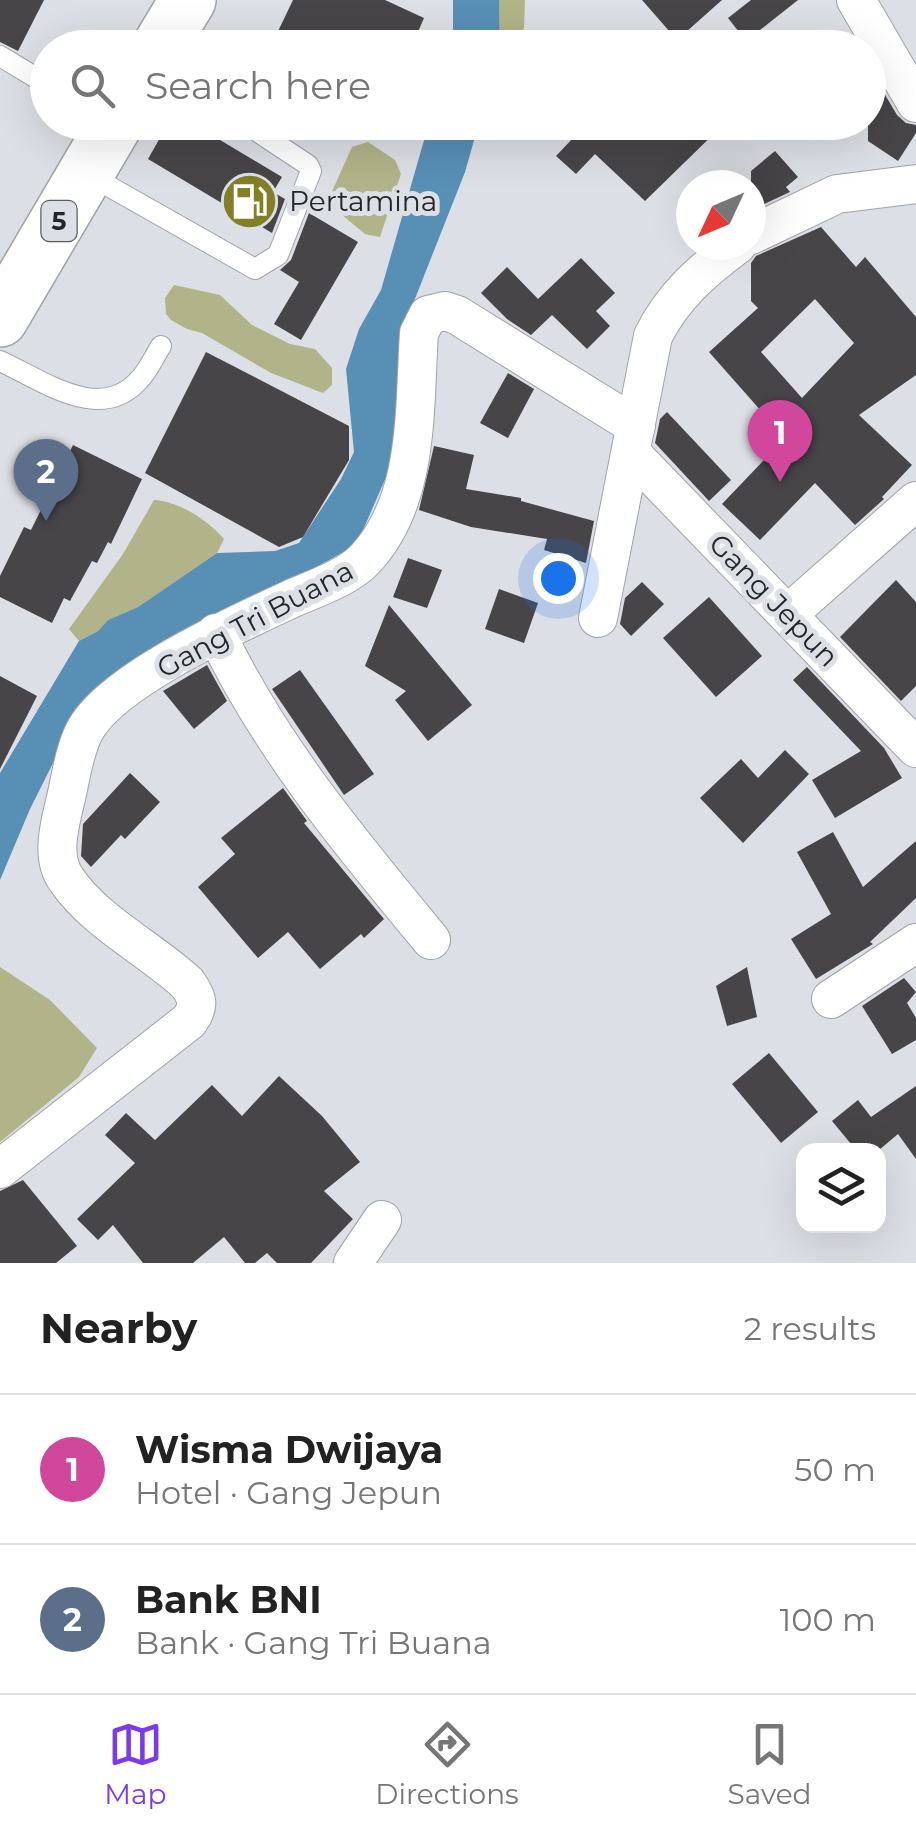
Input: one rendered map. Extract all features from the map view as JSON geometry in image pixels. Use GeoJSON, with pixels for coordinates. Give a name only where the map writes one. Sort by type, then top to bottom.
{"type":"FeatureCollection","features":[{"type":"Feature","properties":{"kind":"highway"},"geometry":{"type":"LineString","coordinates":[[170,30],[188,0]]}},
{"type":"Feature","properties":{"kind":"highway","name":"5"},"geometry":{"type":"LineString","coordinates":[[0,319],[105,140]]}},
{"type":"Feature","properties":{"kind":"street"},"geometry":{"type":"LineString","coordinates":[[856,0],[873,30]]}},
{"type":"Feature","properties":{"kind":"street"},"geometry":{"type":"LineString","coordinates":[[886,52],[916,103]]}},
{"type":"Feature","properties":{"kind":"street"},"geometry":{"type":"LineString","coordinates":[[766,229],[837,194],[916,184]]}},
{"type":"Feature","properties":{"kind":"street"},"geometry":{"type":"LineString","coordinates":[[598,618],[653,336],[664,313],[716,260]]}},
{"type":"Feature","properties":{"kind":"street","name":"Gang Tri Buana"},"geometry":{"type":"LineString","coordinates":[[0,1169],[189,1022],[197,1010],[197,996],[186,982],[93,908],[66,881],[58,864],[60,822],[86,728],[121,692],[216,633],[325,584],[363,562],[380,540],[407,476],[423,322],[434,311],[445,311],[469,322],[633,440]]}},
{"type":"Feature","properties":{"kind":"street","name":"Gang Jepun"},"geometry":{"type":"LineString","coordinates":[[633,440],[788,614],[916,748]]}},
{"type":"Feature","properties":{"kind":"street"},"geometry":{"type":"LineString","coordinates":[[788,614],[916,500]]}},
{"type":"Feature","properties":{"kind":"street"},"geometry":{"type":"LineString","coordinates":[[216,633],[258,715],[306,785],[431,940]]}},
{"type":"Feature","properties":{"kind":"street"},"geometry":{"type":"LineString","coordinates":[[831,999],[916,943]]}},
{"type":"Feature","properties":{"kind":"street"},"geometry":{"type":"LineString","coordinates":[[353,1263],[382,1220]]}},
{"type":"Feature","properties":{"kind":"lane"},"geometry":{"type":"LineString","coordinates":[[0,56],[30,74]]}},
{"type":"Feature","properties":{"kind":"lane"},"geometry":{"type":"LineString","coordinates":[[88,174],[255,269],[278,255],[311,171],[308,165],[270,140]]}},
{"type":"Feature","properties":{"kind":"lane"},"geometry":{"type":"LineString","coordinates":[[0,361],[88,400],[115,399],[139,380],[161,346]]}},
{"type":"Feature","properties":{"kind":"green space"},"geometry":{"type":"Polygon","coordinates":[[[499,0],[525,0],[523,30],[500,30],[499,0]]]}},
{"type":"Feature","properties":{"kind":"green space"},"geometry":{"type":"Polygon","coordinates":[[[368,142],[395,160],[401,174],[380,237],[365,234],[330,205],[352,147],[368,142]]]}},
{"type":"Feature","properties":{"kind":"green space"},"geometry":{"type":"Polygon","coordinates":[[[174,285],[220,295],[252,325],[290,344],[315,349],[332,368],[332,385],[323,393],[271,373],[202,333],[171,320],[166,314],[165,298],[174,285]]]}},
{"type":"Feature","properties":{"kind":"green space"},"geometry":{"type":"Polygon","coordinates":[[[154,500],[182,508],[210,525],[224,539],[217,553],[138,607],[108,620],[98,631],[79,641],[69,629],[123,554],[154,500]]]}},
{"type":"Feature","properties":{"kind":"green space"},"geometry":{"type":"Polygon","coordinates":[[[0,967],[50,1000],[97,1048],[79,1077],[0,1142],[0,967]]]}},
{"type":"Feature","properties":{"kind":"water"},"geometry":{"type":"Polygon","coordinates":[[[453,0],[499,0],[500,30],[453,29],[453,0]]]}},
{"type":"Feature","properties":{"kind":"water"},"geometry":{"type":"Polygon","coordinates":[[[424,140],[474,140],[407,319],[393,461],[360,537],[349,549],[213,615],[130,666],[77,715],[0,880],[0,773],[79,641],[98,631],[108,620],[138,607],[217,553],[275,551],[299,543],[341,479],[354,452],[346,369],[359,329],[381,290],[424,140]]]}},
{"type":"Feature","properties":{"kind":"building"},"geometry":{"type":"Polygon","coordinates":[[[0,0],[44,0],[18,51],[0,42],[0,0]]]}},
{"type":"Feature","properties":{"kind":"building"},"geometry":{"type":"Polygon","coordinates":[[[293,0],[385,0],[424,18],[419,30],[279,30],[293,0]]]}},
{"type":"Feature","properties":{"kind":"building"},"geometry":{"type":"Polygon","coordinates":[[[642,0],[722,0],[688,30],[668,30],[642,0]]]}},
{"type":"Feature","properties":{"kind":"building"},"geometry":{"type":"Polygon","coordinates":[[[751,0],[798,0],[760,30],[737,30],[728,18],[751,0]]]}},
{"type":"Feature","properties":{"kind":"building"},"geometry":{"type":"Polygon","coordinates":[[[886,96],[897,115],[916,125],[916,133],[898,161],[868,141],[886,140],[886,96]]]}},
{"type":"Feature","properties":{"kind":"building"},"geometry":{"type":"Polygon","coordinates":[[[159,140],[220,140],[282,177],[273,192],[285,199],[272,233],[148,159],[159,140]]]}},
{"type":"Feature","properties":{"kind":"building"},"geometry":{"type":"Polygon","coordinates":[[[571,140],[708,140],[645,201],[595,154],[576,174],[556,156],[571,140]]]}},
{"type":"Feature","properties":{"kind":"building"},"geometry":{"type":"Polygon","coordinates":[[[775,151],[798,177],[786,187],[790,192],[766,203],[766,170],[752,170],[775,151]]]}},
{"type":"Feature","properties":{"kind":"building"},"geometry":{"type":"Polygon","coordinates":[[[309,213],[358,242],[301,340],[274,324],[299,282],[280,270],[291,260],[309,213]]]}},
{"type":"Feature","properties":{"kind":"building"},"geometry":{"type":"Polygon","coordinates":[[[821,227],[856,267],[865,257],[916,317],[916,375],[859,415],[912,465],[884,499],[855,525],[815,483],[760,540],[722,504],[785,438],[709,352],[758,308],[751,301],[751,263],[766,260],[766,252],[821,227]],[[815,299],[761,352],[802,398],[854,343],[815,299]]]}},
{"type":"Feature","properties":{"kind":"building"},"geometry":{"type":"Polygon","coordinates":[[[581,258],[615,293],[596,311],[610,326],[587,349],[552,315],[531,335],[507,319],[481,293],[507,267],[538,299],[581,258]]]}},
{"type":"Feature","properties":{"kind":"building"},"geometry":{"type":"Polygon","coordinates":[[[206,352],[349,426],[349,460],[303,537],[279,547],[145,473],[206,352]]]}},
{"type":"Feature","properties":{"kind":"building"},"geometry":{"type":"Polygon","coordinates":[[[508,373],[534,389],[508,438],[480,423],[508,373]]]}},
{"type":"Feature","properties":{"kind":"building"},"geometry":{"type":"Polygon","coordinates":[[[667,412],[731,480],[709,501],[655,443],[660,419],[667,412]]]}},
{"type":"Feature","properties":{"kind":"building"},"geometry":{"type":"Polygon","coordinates":[[[73,445],[142,479],[111,544],[108,542],[97,563],[92,561],[70,601],[64,598],[52,623],[0,597],[0,576],[24,527],[31,530],[73,445]]]}},
{"type":"Feature","properties":{"kind":"building"},"geometry":{"type":"Polygon","coordinates":[[[434,446],[474,455],[466,489],[521,498],[594,521],[586,563],[544,550],[547,539],[471,527],[419,510],[434,446]]]}},
{"type":"Feature","properties":{"kind":"building"},"geometry":{"type":"Polygon","coordinates":[[[408,558],[442,570],[427,608],[393,597],[408,558]]]}},
{"type":"Feature","properties":{"kind":"building"},"geometry":{"type":"Polygon","coordinates":[[[896,580],[916,602],[916,686],[901,701],[840,637],[896,580]]]}},
{"type":"Feature","properties":{"kind":"building"},"geometry":{"type":"Polygon","coordinates":[[[642,582],[664,604],[631,636],[620,624],[625,598],[642,582]]]}},
{"type":"Feature","properties":{"kind":"building"},"geometry":{"type":"Polygon","coordinates":[[[499,589],[538,603],[524,643],[485,629],[499,589]]]}},
{"type":"Feature","properties":{"kind":"building"},"geometry":{"type":"Polygon","coordinates":[[[709,597],[762,656],[716,697],[663,638],[709,597]]]}},
{"type":"Feature","properties":{"kind":"building"},"geometry":{"type":"Polygon","coordinates":[[[389,605],[472,705],[428,741],[395,700],[406,691],[365,666],[389,605]]]}},
{"type":"Feature","properties":{"kind":"building"},"geometry":{"type":"Polygon","coordinates":[[[207,665],[227,701],[194,729],[163,691],[207,665]]]}},
{"type":"Feature","properties":{"kind":"building"},"geometry":{"type":"Polygon","coordinates":[[[807,667],[884,748],[902,778],[835,818],[812,780],[861,751],[793,680],[807,667]]]}},
{"type":"Feature","properties":{"kind":"building"},"geometry":{"type":"Polygon","coordinates":[[[300,670],[374,774],[344,795],[272,689],[300,670]]]}},
{"type":"Feature","properties":{"kind":"building"},"geometry":{"type":"Polygon","coordinates":[[[0,676],[37,696],[0,769],[0,676]]]}},
{"type":"Feature","properties":{"kind":"building"},"geometry":{"type":"Polygon","coordinates":[[[785,750],[809,774],[743,843],[700,798],[741,759],[758,778],[785,750]]]}},
{"type":"Feature","properties":{"kind":"building"},"geometry":{"type":"Polygon","coordinates":[[[130,773],[160,802],[91,867],[81,856],[83,824],[130,773]]]}},
{"type":"Feature","properties":{"kind":"building"},"geometry":{"type":"Polygon","coordinates":[[[283,788],[307,821],[304,823],[384,919],[320,969],[288,932],[258,958],[198,887],[235,854],[221,838],[283,788]]]}},
{"type":"Feature","properties":{"kind":"building"},"geometry":{"type":"Polygon","coordinates":[[[833,832],[863,887],[916,841],[916,898],[870,942],[873,944],[816,979],[791,939],[831,914],[797,852],[833,832]]]}},
{"type":"Feature","properties":{"kind":"building"},"geometry":{"type":"Polygon","coordinates":[[[747,967],[757,1017],[727,1026],[716,986],[747,967]]]}},
{"type":"Feature","properties":{"kind":"building"},"geometry":{"type":"Polygon","coordinates":[[[904,978],[916,992],[907,1003],[916,1018],[916,1040],[892,1054],[862,1006],[904,978]]]}},
{"type":"Feature","properties":{"kind":"building"},"geometry":{"type":"Polygon","coordinates":[[[769,1053],[818,1112],[781,1143],[732,1084],[769,1053]]]}},
{"type":"Feature","properties":{"kind":"building"},"geometry":{"type":"Polygon","coordinates":[[[279,1076],[322,1116],[360,1162],[324,1191],[353,1219],[311,1263],[277,1263],[267,1253],[255,1263],[245,1263],[224,1237],[193,1263],[143,1263],[113,1225],[98,1240],[77,1219],[135,1163],[105,1135],[126,1113],[155,1140],[212,1085],[242,1116],[279,1076]]]}},
{"type":"Feature","properties":{"kind":"building"},"geometry":{"type":"Polygon","coordinates":[[[916,1086],[916,1159],[898,1134],[886,1144],[850,1143],[832,1121],[858,1100],[871,1117],[916,1086]]]}},
{"type":"Feature","properties":{"kind":"building"},"geometry":{"type":"Polygon","coordinates":[[[23,1180],[77,1246],[56,1263],[0,1263],[0,1191],[23,1180]]]}},
{"type":"Feature","properties":{"kind":"place","name":"Pertamina"},"geometry":{"type":"Point","coordinates":[250,201]}},
{"type":"Feature","properties":{"kind":"place","name":"Wisma Dwijaya"},"geometry":{"type":"Point","coordinates":[780,482]}},
{"type":"Feature","properties":{"kind":"place","name":"Bank BNI"},"geometry":{"type":"Point","coordinates":[46,521]}}]}
